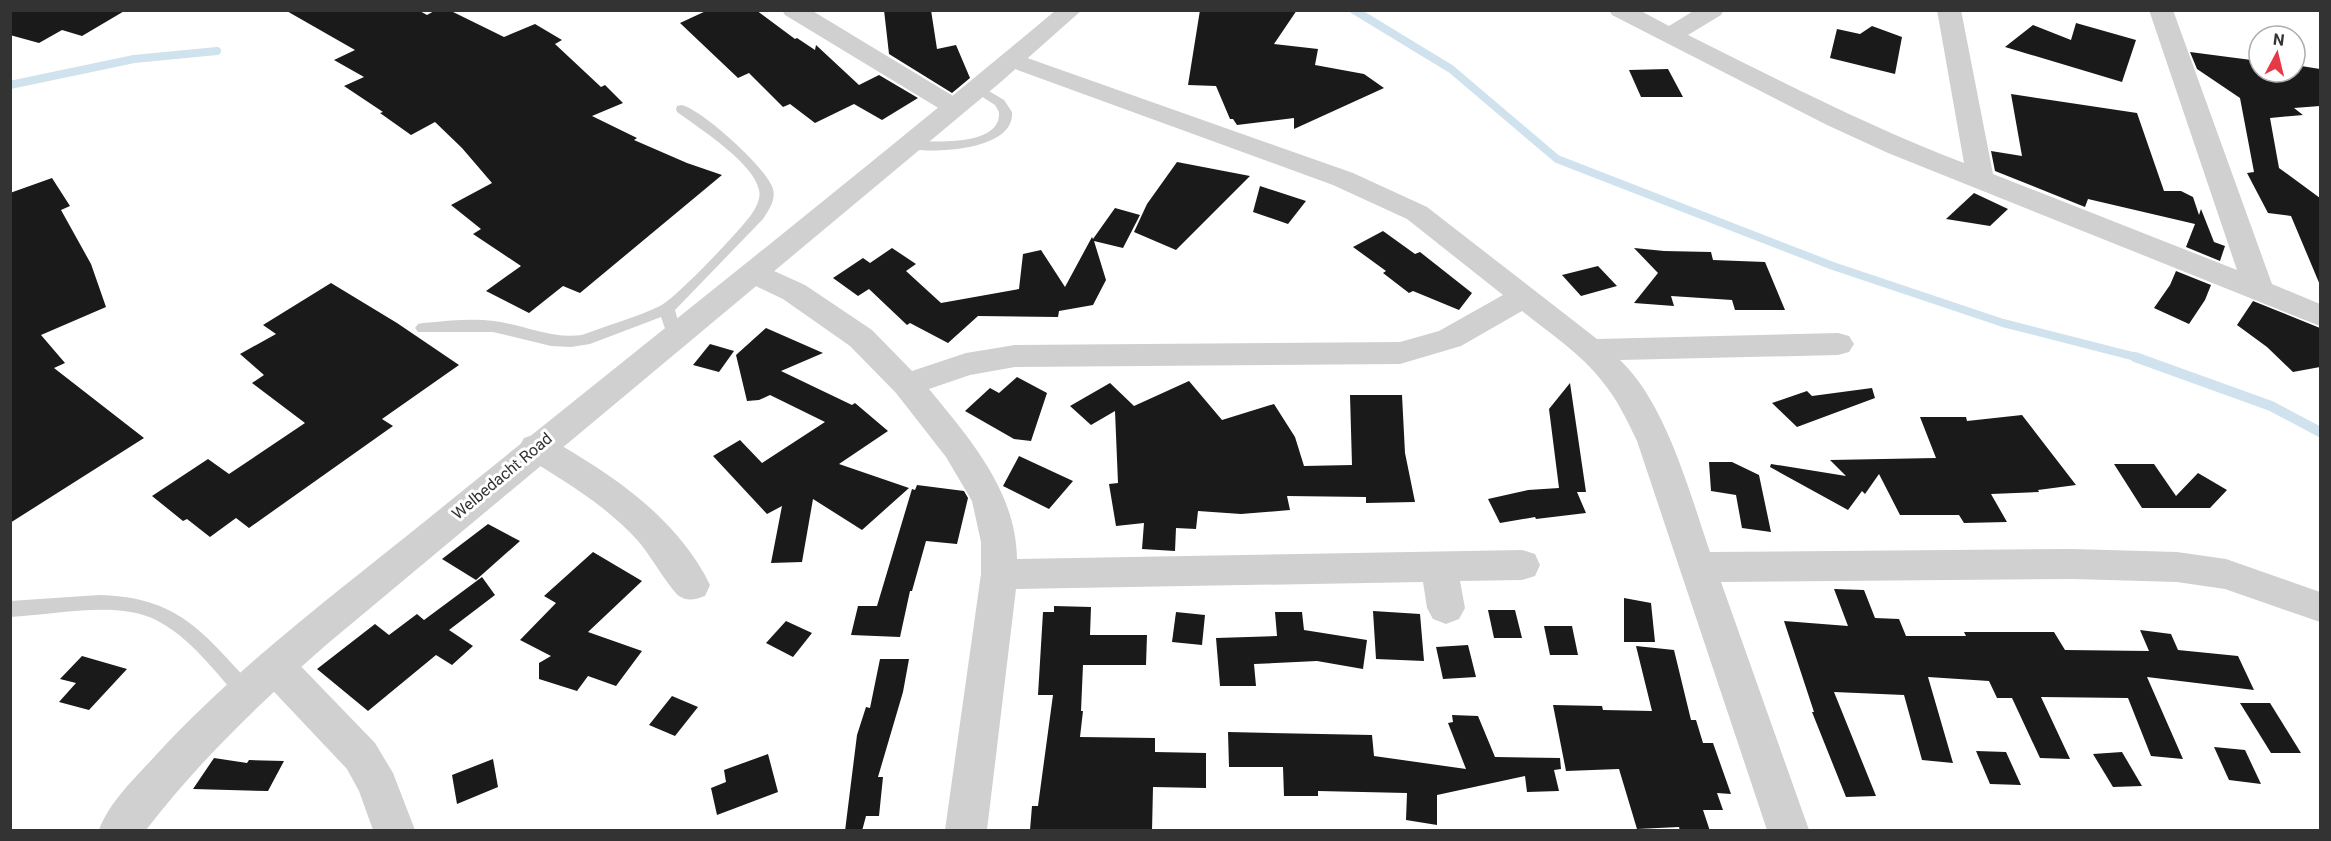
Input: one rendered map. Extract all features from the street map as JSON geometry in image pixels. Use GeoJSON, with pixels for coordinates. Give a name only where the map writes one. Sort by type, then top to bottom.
{"type":"FeatureCollection","features":[{"type":"Feature","properties":{"kind":"street"},"geometry":{"type":"LineString","coordinates":[[793,10],[965,98]]}},
{"type":"Feature","properties":{"kind":"street","name":"Welbedacht Road"},"geometry":{"type":"LineString","coordinates":[[120,831],[186,751],[246,692],[536,447],[671,323],[753,273],[1071,10]]}},
{"type":"Feature","properties":{"kind":"street"},"geometry":{"type":"LineString","coordinates":[[1620,10],[1864,133],[2320,316]]}},
{"type":"Feature","properties":{"kind":"street"},"geometry":{"type":"LineString","coordinates":[[1669,36],[1713,10]]}},
{"type":"Feature","properties":{"kind":"street"},"geometry":{"type":"LineString","coordinates":[[2161,10],[2259,291]]}},
{"type":"Feature","properties":{"kind":"street"},"geometry":{"type":"LineString","coordinates":[[1960,11],[1980,179]]}},
{"type":"Feature","properties":{"kind":"street"},"geometry":{"type":"LineString","coordinates":[[1013,60],[1302,164],[1384,196],[1417,213],[1524,296],[1613,372],[1636,405],[1654,441],[1788,831]]}},
{"type":"Feature","properties":{"kind":"street"},"geometry":{"type":"LineString","coordinates":[[753,273],[794,292],[861,338],[907,385],[958,448],[989,499],[999,542],[999,574],[966,831]]}},
{"type":"Feature","properties":{"kind":"street"},"geometry":{"type":"LineString","coordinates":[[907,385],[966,364],[1015,356],[1407,352],[1430,346],[1475,327],[1524,296]]}},
{"type":"Feature","properties":{"kind":"street"},"geometry":{"type":"LineString","coordinates":[[1590,350],[1838,344]]}},
{"type":"Feature","properties":{"kind":"street"},"geometry":{"type":"LineString","coordinates":[[536,447],[594,482],[621,503],[649,530],[692,585]]}},
{"type":"Feature","properties":{"kind":"street"},"geometry":{"type":"LineString","coordinates":[[1699,567],[2052,564],[2176,567],[2226,574],[2320,607]]}},
{"type":"Feature","properties":{"kind":"street"},"geometry":{"type":"LineString","coordinates":[[999,574],[1522,565]]}},
{"type":"Feature","properties":{"kind":"street"},"geometry":{"type":"LineString","coordinates":[[1439,567],[1446,608]]}},
{"type":"Feature","properties":{"kind":"street"},"geometry":{"type":"LineString","coordinates":[[275,666],[363,759],[387,807],[394,831]]}},
{"type":"Feature","properties":{"kind":"lane"},"geometry":{"type":"LineString","coordinates":[[907,145],[967,143],[995,135],[1003,128],[1006,111],[1000,102],[965,98]]}},
{"type":"Feature","properties":{"kind":"lane"},"geometry":{"type":"LineString","coordinates":[[423,328],[503,328],[545,341],[570,342],[671,323],[695,283],[758,216],[765,204],[767,192],[761,175],[682,109]]}},
{"type":"Feature","properties":{"kind":"lane"},"geometry":{"type":"LineString","coordinates":[[10,609],[127,603],[147,607],[164,614],[181,626],[246,692]]}},
{"type":"Feature","properties":{"kind":"building"},"geometry":{"type":"Polygon","coordinates":[[[10,10],[126,10],[82,36],[62,30],[39,43],[10,35],[10,10]]]}},
{"type":"Feature","properties":{"kind":"building"},"geometry":{"type":"Polygon","coordinates":[[[285,10],[418,10],[427,15],[436,10],[449,10],[504,37],[535,24],[562,40],[555,44],[601,87],[605,85],[623,103],[592,116],[637,138],[634,140],[722,175],[580,293],[563,286],[529,313],[486,291],[521,266],[473,234],[481,229],[451,205],[492,183],[462,148],[435,122],[411,135],[380,113],[383,112],[344,86],[364,77],[334,60],[355,50],[285,10]]]}},
{"type":"Feature","properties":{"kind":"building"},"geometry":{"type":"Polygon","coordinates":[[[708,10],[756,10],[795,39],[797,38],[815,50],[816,45],[859,85],[879,75],[918,98],[882,120],[854,104],[815,123],[790,104],[783,107],[749,73],[738,78],[680,23],[708,10]]]}},
{"type":"Feature","properties":{"kind":"building"},"geometry":{"type":"Polygon","coordinates":[[[884,10],[931,10],[937,49],[956,45],[970,78],[952,93],[889,54],[884,10]]]}},
{"type":"Feature","properties":{"kind":"building"},"geometry":{"type":"Polygon","coordinates":[[[1200,10],[1297,10],[1274,44],[1318,49],[1315,65],[1364,74],[1384,88],[1294,129],[1294,118],[1237,125],[1233,119],[1230,119],[1216,86],[1188,85],[1200,10]]]}},
{"type":"Feature","properties":{"kind":"building"},"geometry":{"type":"Polygon","coordinates":[[[2076,23],[2136,40],[2122,82],[2005,47],[2033,25],[2071,40],[2076,23]]]}},
{"type":"Feature","properties":{"kind":"building"},"geometry":{"type":"Polygon","coordinates":[[[1872,26],[1902,37],[1895,74],[1830,58],[1837,29],[1860,34],[1872,26]]]}},
{"type":"Feature","properties":{"kind":"building"},"geometry":{"type":"Polygon","coordinates":[[[2190,52],[2247,59],[2247,84],[2307,84],[2307,67],[2320,69],[2320,106],[2294,108],[2303,115],[2270,118],[2279,168],[2320,198],[2320,285],[2291,216],[2268,213],[2247,173],[2254,172],[2240,98],[2197,69],[2190,52]]]}},
{"type":"Feature","properties":{"kind":"building"},"geometry":{"type":"Polygon","coordinates":[[[1668,69],[1683,97],[1641,97],[1629,70],[1668,69]]]}},
{"type":"Feature","properties":{"kind":"building"},"geometry":{"type":"Polygon","coordinates":[[[2011,94],[2137,113],[2164,191],[2181,191],[2193,197],[2199,215],[2201,209],[2214,242],[2225,246],[2220,261],[2186,247],[2195,224],[2088,199],[2085,207],[1995,171],[1991,151],[2022,156],[2011,94]]]}},
{"type":"Feature","properties":{"kind":"building"},"geometry":{"type":"Polygon","coordinates":[[[1177,162],[1250,176],[1176,250],[1134,232],[1147,204],[1177,162]]]}},
{"type":"Feature","properties":{"kind":"building"},"geometry":{"type":"Polygon","coordinates":[[[52,178],[70,206],[61,210],[91,264],[106,307],[41,335],[65,363],[54,368],[144,438],[10,523],[10,193],[52,178]]]}},
{"type":"Feature","properties":{"kind":"building"},"geometry":{"type":"Polygon","coordinates":[[[1260,186],[1306,201],[1288,224],[1253,212],[1260,186]]]}},
{"type":"Feature","properties":{"kind":"building"},"geometry":{"type":"Polygon","coordinates":[[[1974,193],[2008,209],[1990,226],[1946,219],[1974,193]]]}},
{"type":"Feature","properties":{"kind":"building"},"geometry":{"type":"Polygon","coordinates":[[[1115,208],[1140,215],[1123,248],[1094,241],[1106,280],[1093,305],[1059,311],[1058,317],[978,316],[948,343],[910,323],[907,325],[869,289],[858,296],[833,278],[863,258],[870,263],[892,248],[916,264],[906,271],[941,303],[1019,289],[1023,254],[1041,250],[1065,287],[1092,237],[1093,239],[1115,208]]]}},
{"type":"Feature","properties":{"kind":"building"},"geometry":{"type":"Polygon","coordinates":[[[1383,231],[1415,254],[1420,252],[1472,293],[1459,310],[1413,291],[1409,293],[1383,273],[1386,271],[1353,247],[1383,231]]]}},
{"type":"Feature","properties":{"kind":"building"},"geometry":{"type":"Polygon","coordinates":[[[1634,248],[1711,252],[1713,260],[1765,262],[1785,310],[1735,310],[1732,300],[1671,296],[1674,306],[1634,303],[1658,273],[1634,248]]]}},
{"type":"Feature","properties":{"kind":"building"},"geometry":{"type":"Polygon","coordinates":[[[1598,266],[1617,286],[1581,296],[1562,275],[1598,266]]]}},
{"type":"Feature","properties":{"kind":"building"},"geometry":{"type":"Polygon","coordinates":[[[2176,271],[2211,285],[2205,300],[2189,324],[2154,308],[2170,285],[2176,271]]]}},
{"type":"Feature","properties":{"kind":"building"},"geometry":{"type":"Polygon","coordinates":[[[331,283],[397,323],[459,365],[382,419],[393,426],[249,528],[236,518],[210,537],[187,519],[183,521],[152,496],[208,459],[229,474],[305,423],[252,383],[264,375],[240,354],[276,334],[263,325],[331,283]]]}},
{"type":"Feature","properties":{"kind":"building"},"geometry":{"type":"Polygon","coordinates":[[[2253,301],[2320,328],[2320,367],[2293,372],[2267,347],[2237,325],[2253,301]]]}},
{"type":"Feature","properties":{"kind":"building"},"geometry":{"type":"Polygon","coordinates":[[[766,328],[823,353],[781,371],[852,405],[855,403],[888,431],[839,464],[909,488],[862,530],[813,499],[802,562],[771,563],[782,506],[767,514],[713,456],[740,440],[762,463],[825,422],[770,395],[759,400],[747,401],[736,355],[766,328]]]}},
{"type":"Feature","properties":{"kind":"building"},"geometry":{"type":"Polygon","coordinates":[[[710,344],[734,351],[719,372],[693,365],[710,344]]]}},
{"type":"Feature","properties":{"kind":"building"},"geometry":{"type":"Polygon","coordinates":[[[1017,377],[1047,393],[1031,441],[1014,439],[965,411],[990,388],[999,393],[1017,377]]]}},
{"type":"Feature","properties":{"kind":"building"},"geometry":{"type":"Polygon","coordinates":[[[1189,381],[1222,420],[1274,404],[1295,437],[1304,466],[1352,465],[1350,395],[1402,395],[1405,453],[1415,502],[1366,503],[1366,497],[1287,496],[1290,510],[1241,514],[1198,511],[1196,529],[1176,528],[1175,551],[1142,549],[1144,523],[1116,526],[1109,484],[1118,483],[1115,411],[1091,425],[1070,406],[1110,383],[1134,406],[1189,381]]]}},
{"type":"Feature","properties":{"kind":"building"},"geometry":{"type":"Polygon","coordinates":[[[1570,383],[1586,492],[1577,492],[1586,513],[1536,519],[1535,517],[1500,523],[1488,499],[1528,490],[1559,488],[1549,409],[1570,383]]]}},
{"type":"Feature","properties":{"kind":"building"},"geometry":{"type":"Polygon","coordinates":[[[1872,388],[1875,398],[1797,427],[1772,403],[1807,391],[1812,396],[1872,388]]]}},
{"type":"Feature","properties":{"kind":"building"},"geometry":{"type":"Polygon","coordinates":[[[2022,415],[2076,485],[2038,490],[2039,492],[1991,494],[2007,522],[1964,523],[1959,515],[1900,515],[1879,474],[1865,494],[1862,491],[1848,510],[1770,467],[1771,464],[1846,476],[1830,460],[1936,458],[1920,417],[1966,417],[1967,421],[2022,415]]]}},
{"type":"Feature","properties":{"kind":"building"},"geometry":{"type":"Polygon","coordinates":[[[1019,456],[1073,481],[1049,509],[1003,486],[1019,456]]]}},
{"type":"Feature","properties":{"kind":"building"},"geometry":{"type":"Polygon","coordinates":[[[1709,462],[1732,462],[1759,475],[1771,532],[1742,528],[1736,495],[1711,491],[1709,462]]]}},
{"type":"Feature","properties":{"kind":"building"},"geometry":{"type":"Polygon","coordinates":[[[2114,464],[2154,464],[2176,496],[2198,473],[2227,490],[2210,508],[2142,508],[2114,464]]]}},
{"type":"Feature","properties":{"kind":"building"},"geometry":{"type":"Polygon","coordinates":[[[917,485],[964,491],[968,498],[957,544],[926,541],[912,591],[910,591],[900,637],[851,635],[858,606],[877,606],[912,489],[915,490],[917,485]]]}},
{"type":"Feature","properties":{"kind":"building"},"geometry":{"type":"Polygon","coordinates":[[[488,524],[520,541],[476,580],[442,559],[488,524]]]}},
{"type":"Feature","properties":{"kind":"building"},"geometry":{"type":"Polygon","coordinates":[[[593,552],[642,581],[588,632],[642,651],[616,686],[588,676],[577,691],[539,679],[539,663],[551,656],[520,640],[556,603],[544,596],[593,552]]]}},
{"type":"Feature","properties":{"kind":"building"},"geometry":{"type":"Polygon","coordinates":[[[482,577],[495,595],[449,630],[473,646],[452,665],[436,655],[368,711],[317,669],[375,624],[389,635],[417,614],[424,620],[482,577]]]}},
{"type":"Feature","properties":{"kind":"building"},"geometry":{"type":"Polygon","coordinates":[[[1834,589],[1864,590],[1875,618],[1899,619],[1906,636],[1966,636],[1964,632],[2054,632],[2065,650],[2149,651],[2140,630],[2171,634],[2178,650],[2238,656],[2254,690],[2147,677],[2183,759],[2151,756],[2128,698],[2041,697],[2070,759],[2040,758],[2012,698],[1997,698],[1989,681],[1928,677],[1953,763],[1922,760],[1904,695],[1834,692],[1876,796],[1846,797],[1812,712],[1814,712],[1784,621],[1848,626],[1834,589]]]}},
{"type":"Feature","properties":{"kind":"building"},"geometry":{"type":"Polygon","coordinates":[[[1624,598],[1651,603],[1655,642],[1624,642],[1624,598]]]}},
{"type":"Feature","properties":{"kind":"building"},"geometry":{"type":"Polygon","coordinates":[[[1054,606],[1091,607],[1090,635],[1147,635],[1146,665],[1083,665],[1081,711],[1083,711],[1080,737],[1155,738],[1155,752],[1206,753],[1206,788],[1153,787],[1152,831],[1030,830],[1032,806],[1038,806],[1053,695],[1038,695],[1043,612],[1054,612],[1054,606]]]}},
{"type":"Feature","properties":{"kind":"building"},"geometry":{"type":"Polygon","coordinates":[[[1488,610],[1515,610],[1522,638],[1494,638],[1488,610]]]}},
{"type":"Feature","properties":{"kind":"building"},"geometry":{"type":"Polygon","coordinates":[[[1373,611],[1420,614],[1424,661],[1376,659],[1373,611]]]}},
{"type":"Feature","properties":{"kind":"building"},"geometry":{"type":"Polygon","coordinates":[[[1176,612],[1205,615],[1202,645],[1172,642],[1176,612]]]}},
{"type":"Feature","properties":{"kind":"building"},"geometry":{"type":"Polygon","coordinates":[[[1275,612],[1302,612],[1304,630],[1367,640],[1363,669],[1317,661],[1254,664],[1256,686],[1220,686],[1216,638],[1277,636],[1275,612]]]}},
{"type":"Feature","properties":{"kind":"building"},"geometry":{"type":"Polygon","coordinates":[[[786,621],[812,633],[793,657],[766,643],[786,621]]]}},
{"type":"Feature","properties":{"kind":"building"},"geometry":{"type":"Polygon","coordinates":[[[1544,626],[1572,626],[1578,655],[1550,655],[1544,626]]]}},
{"type":"Feature","properties":{"kind":"building"},"geometry":{"type":"Polygon","coordinates":[[[1468,645],[1476,677],[1443,679],[1436,647],[1468,645]]]}},
{"type":"Feature","properties":{"kind":"building"},"geometry":{"type":"Polygon","coordinates":[[[1636,646],[1674,650],[1691,720],[1696,720],[1703,743],[1713,743],[1731,794],[1717,793],[1723,810],[1703,810],[1710,831],[1680,831],[1679,827],[1637,829],[1619,769],[1566,771],[1553,705],[1602,706],[1603,710],[1652,711],[1636,646]]]}},
{"type":"Feature","properties":{"kind":"building"},"geometry":{"type":"Polygon","coordinates":[[[82,656],[127,669],[89,710],[59,702],[76,683],[60,679],[82,656]]]}},
{"type":"Feature","properties":{"kind":"building"},"geometry":{"type":"Polygon","coordinates":[[[880,659],[909,659],[903,692],[878,777],[883,777],[879,816],[866,816],[862,831],[845,831],[857,735],[866,707],[870,708],[880,659]]]}},
{"type":"Feature","properties":{"kind":"building"},"geometry":{"type":"Polygon","coordinates":[[[672,696],[698,707],[675,736],[649,725],[672,696]]]}},
{"type":"Feature","properties":{"kind":"building"},"geometry":{"type":"Polygon","coordinates":[[[2240,703],[2270,703],[2301,753],[2271,753],[2240,703]]]}},
{"type":"Feature","properties":{"kind":"building"},"geometry":{"type":"Polygon","coordinates":[[[1452,715],[1478,716],[1495,757],[1560,758],[1561,769],[1554,770],[1559,791],[1527,792],[1525,776],[1437,795],[1437,825],[1406,820],[1407,793],[1318,791],[1318,796],[1284,796],[1283,767],[1229,767],[1228,732],[1372,735],[1374,756],[1466,769],[1448,723],[1453,722],[1452,715]]]}},
{"type":"Feature","properties":{"kind":"building"},"geometry":{"type":"Polygon","coordinates":[[[2214,747],[2245,750],[2261,784],[2229,780],[2214,747]]]}},
{"type":"Feature","properties":{"kind":"building"},"geometry":{"type":"Polygon","coordinates":[[[1976,751],[2006,752],[2021,785],[1990,784],[1976,751]]]}},
{"type":"Feature","properties":{"kind":"building"},"geometry":{"type":"Polygon","coordinates":[[[2122,752],[2142,786],[2113,787],[2093,754],[2122,752]]]}},
{"type":"Feature","properties":{"kind":"building"},"geometry":{"type":"Polygon","coordinates":[[[768,754],[778,792],[717,815],[711,788],[726,782],[724,770],[768,754]]]}},
{"type":"Feature","properties":{"kind":"building"},"geometry":{"type":"Polygon","coordinates":[[[214,758],[247,763],[249,760],[284,761],[268,791],[193,789],[214,758]]]}},
{"type":"Feature","properties":{"kind":"building"},"geometry":{"type":"Polygon","coordinates":[[[493,759],[498,787],[457,804],[452,775],[493,759]]]}},
{"type":"Feature","properties":{"kind":"waterway"},"geometry":{"type":"LineString","coordinates":[[1354,10],[1451,69],[1557,159],[1833,266],[2003,323],[2140,358]]}},
{"type":"Feature","properties":{"kind":"waterway"},"geometry":{"type":"LineString","coordinates":[[10,85],[134,59],[217,51]]}},
{"type":"Feature","properties":{"kind":"waterway"},"geometry":{"type":"LineString","coordinates":[[2135,357],[2271,406],[2320,432]]}}]}
